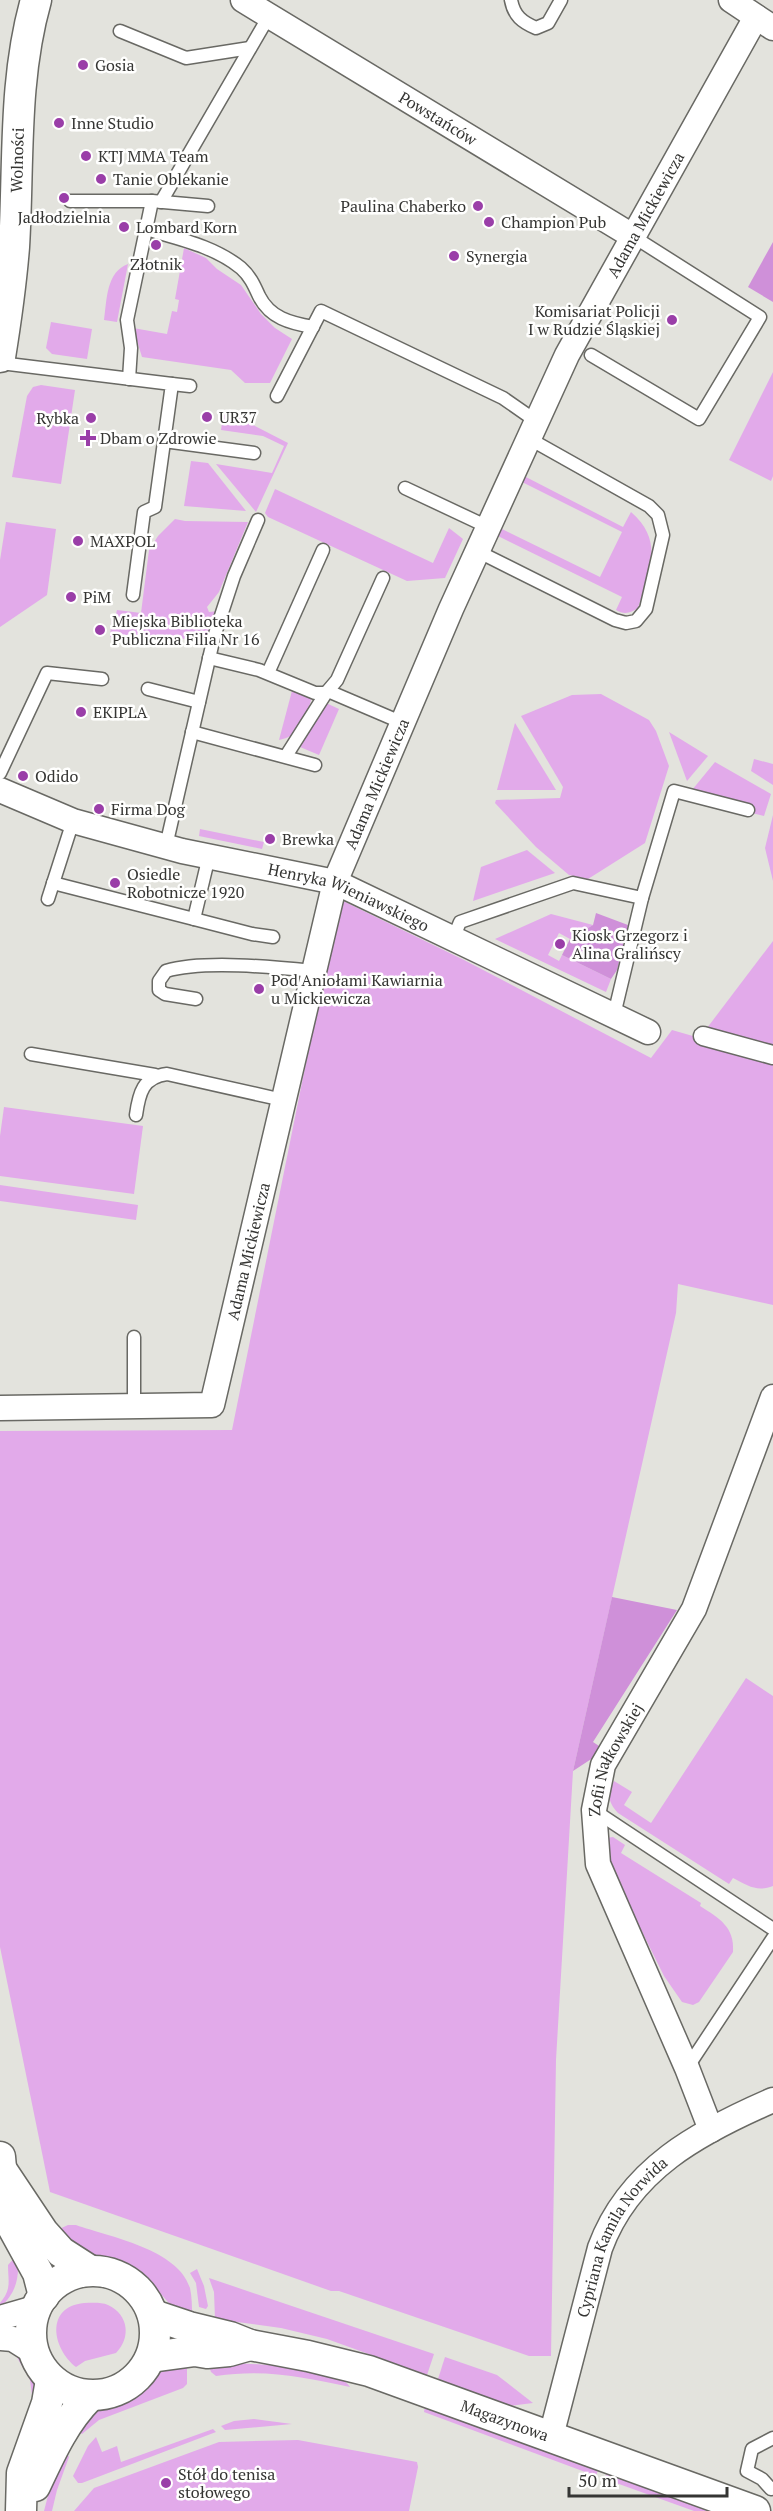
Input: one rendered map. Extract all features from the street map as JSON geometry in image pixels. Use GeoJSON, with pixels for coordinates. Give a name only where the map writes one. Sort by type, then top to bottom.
{"type":"FeatureCollection","features":[{"type":"Feature","properties":{"kind":"street","name":"Wolności"},"geometry":{"type":"LineString","coordinates":[[0,355],[14,248],[18,102],[12,47],[36,0]]}},
{"type":"Feature","properties":{"kind":"street","name":"Powstańców"},"geometry":{"type":"LineString","coordinates":[[243,0],[634,237]]}},
{"type":"Feature","properties":{"kind":"street"},"geometry":{"type":"LineString","coordinates":[[731,0],[764,23]]}},
{"type":"Feature","properties":{"kind":"street","name":"Adama Mickiewicza"},"geometry":{"type":"LineString","coordinates":[[0,1408],[212,1405],[335,882],[477,551],[567,355],[634,237],[764,23]]}},
{"type":"Feature","properties":{"kind":"street","name":"Henryka Wieniawskiego"},"geometry":{"type":"LineString","coordinates":[[0,790],[166,846],[335,882],[648,1032]]}},
{"type":"Feature","properties":{"kind":"street"},"geometry":{"type":"LineString","coordinates":[[703,1036],[773,1055]]}},
{"type":"Feature","properties":{"kind":"street","name":"Zofii Nałkowskiej"},"geometry":{"type":"LineString","coordinates":[[711,2130],[687,2068],[598,1864],[594,1810],[603,1765],[694,1610],[773,1397]]}},
{"type":"Feature","properties":{"kind":"street","name":"Cypriana Kamila Norwida"},"geometry":{"type":"LineString","coordinates":[[551,2436],[600,2248],[609,2223],[624,2200],[669,2156],[711,2130],[773,2100]]}},
{"type":"Feature","properties":{"kind":"street"},"geometry":{"type":"LineString","coordinates":[[1,2164],[44,2232],[61,2252],[89,2270]]}},
{"type":"Feature","properties":{"kind":"street"},"geometry":{"type":"LineString","coordinates":[[0,2318],[41,2302],[69,2274],[89,2270],[110,2272],[129,2282],[144,2296],[153,2315],[156,2336],[151,2357],[140,2374],[124,2388],[89,2397],[64,2390],[51,2380],[36,2361],[32,2351],[31,2330],[41,2302],[38,2273],[5,2213],[1,2164]]}},
{"type":"Feature","properties":{"kind":"street"},"geometry":{"type":"LineString","coordinates":[[153,2315],[250,2345]]}},
{"type":"Feature","properties":{"kind":"street"},"geometry":{"type":"LineString","coordinates":[[0,2338],[13,2339],[32,2351]]}},
{"type":"Feature","properties":{"kind":"street"},"geometry":{"type":"LineString","coordinates":[[151,2357],[195,2351],[207,2353],[229,2351],[250,2345]]}},
{"type":"Feature","properties":{"kind":"street","name":"Magazynowa"},"geometry":{"type":"LineString","coordinates":[[250,2345],[369,2371],[551,2436],[756,2502]]}},
{"type":"Feature","properties":{"kind":"street"},"geometry":{"type":"LineString","coordinates":[[23,2511],[22,2473],[47,2403],[51,2380]]}},
{"type":"Feature","properties":{"kind":"street"},"geometry":{"type":"LineString","coordinates":[[23,2511],[56,2441],[77,2409],[89,2397]]}},
{"type":"Feature","properties":{"kind":"lane"},"geometry":{"type":"LineString","coordinates":[[511,0],[513,12],[520,19],[537,28],[548,23],[561,0]]}},
{"type":"Feature","properties":{"kind":"lane"},"geometry":{"type":"LineString","coordinates":[[129,379],[130,348],[127,320],[146,229],[157,202],[269,16]]}},
{"type":"Feature","properties":{"kind":"lane"},"geometry":{"type":"LineString","coordinates":[[120,31],[186,58],[250,48]]}},
{"type":"Feature","properties":{"kind":"lane"},"geometry":{"type":"LineString","coordinates":[[70,201],[157,202],[208,206]]}},
{"type":"Feature","properties":{"kind":"lane"},"geometry":{"type":"LineString","coordinates":[[146,229],[198,244],[229,260],[243,270],[253,282],[268,310],[278,318],[313,327]]}},
{"type":"Feature","properties":{"kind":"lane"},"geometry":{"type":"LineString","coordinates":[[591,355],[699,419],[760,317],[634,237]]}},
{"type":"Feature","properties":{"kind":"lane"},"geometry":{"type":"LineString","coordinates":[[277,396],[321,311],[503,398],[532,429],[649,506],[658,515],[663,535],[646,609],[636,621],[626,622],[615,620],[477,551]]}},
{"type":"Feature","properties":{"kind":"lane"},"geometry":{"type":"LineString","coordinates":[[0,355],[129,379],[190,386]]}},
{"type":"Feature","properties":{"kind":"lane"},"geometry":{"type":"LineString","coordinates":[[133,595],[144,512],[155,507],[172,384]]}},
{"type":"Feature","properties":{"kind":"lane"},"geometry":{"type":"LineString","coordinates":[[164,441],[254,453]]}},
{"type":"Feature","properties":{"kind":"lane"},"geometry":{"type":"LineString","coordinates":[[405,488],[488,527]]}},
{"type":"Feature","properties":{"kind":"lane"},"geometry":{"type":"LineString","coordinates":[[166,846],[209,657],[234,576],[258,520]]}},
{"type":"Feature","properties":{"kind":"lane"},"geometry":{"type":"LineString","coordinates":[[268,673],[323,550]]}},
{"type":"Feature","properties":{"kind":"lane"},"geometry":{"type":"LineString","coordinates":[[286,756],[337,680],[383,578]]}},
{"type":"Feature","properties":{"kind":"lane"},"geometry":{"type":"LineString","coordinates":[[209,657],[268,673],[315,693],[327,692],[403,723]]}},
{"type":"Feature","properties":{"kind":"lane"},"geometry":{"type":"LineString","coordinates":[[0,773],[47,673],[102,679]]}},
{"type":"Feature","properties":{"kind":"lane"},"geometry":{"type":"LineString","coordinates":[[148,689],[199,702]]}},
{"type":"Feature","properties":{"kind":"lane"},"geometry":{"type":"LineString","coordinates":[[192,732],[315,765]]}},
{"type":"Feature","properties":{"kind":"lane"},"geometry":{"type":"LineString","coordinates":[[614,1015],[642,898],[674,792],[748,810]]}},
{"type":"Feature","properties":{"kind":"lane"},"geometry":{"type":"LineString","coordinates":[[48,899],[79,818]]}},
{"type":"Feature","properties":{"kind":"lane"},"geometry":{"type":"LineString","coordinates":[[194,919],[209,856]]}},
{"type":"Feature","properties":{"kind":"lane"},"geometry":{"type":"LineString","coordinates":[[53,883],[252,934],[273,937]]}},
{"type":"Feature","properties":{"kind":"lane"},"geometry":{"type":"LineString","coordinates":[[453,939],[460,922],[573,883],[642,898]]}},
{"type":"Feature","properties":{"kind":"lane"},"geometry":{"type":"LineString","coordinates":[[196,999],[165,994],[159,990],[159,981],[165,971],[179,967],[245,966],[313,971]]}},
{"type":"Feature","properties":{"kind":"lane"},"geometry":{"type":"LineString","coordinates":[[31,1054],[48,1059],[155,1075],[167,1074],[283,1100]]}},
{"type":"Feature","properties":{"kind":"lane"},"geometry":{"type":"LineString","coordinates":[[136,1115],[141,1091],[147,1081],[155,1075]]}},
{"type":"Feature","properties":{"kind":"lane"},"geometry":{"type":"LineString","coordinates":[[134,1337],[134,1406]]}},
{"type":"Feature","properties":{"kind":"lane"},"geometry":{"type":"LineString","coordinates":[[594,1810],[773,1929]]}},
{"type":"Feature","properties":{"kind":"lane"},"geometry":{"type":"LineString","coordinates":[[687,2068],[773,1938]]}},
{"type":"Feature","properties":{"kind":"lane"},"geometry":{"type":"LineString","coordinates":[[756,2502],[762,2479],[747,2471],[752,2450],[773,2438]]}},
{"type":"Feature","properties":{"kind":"shaded area"},"geometry":{"type":"Polygon","coordinates":[[[773,242],[773,302],[748,287],[773,242]]]}},
{"type":"Feature","properties":{"kind":"shaded area"},"geometry":{"type":"Polygon","coordinates":[[[184,248],[206,258],[217,269],[241,285],[261,314],[275,328],[292,339],[270,383],[245,383],[231,370],[142,357],[133,328],[167,334],[172,311],[177,312],[179,300],[175,299],[184,248]]]}},
{"type":"Feature","properties":{"kind":"shaded area"},"geometry":{"type":"Polygon","coordinates":[[[128,264],[117,322],[104,320],[107,296],[115,273],[128,264]]]}},
{"type":"Feature","properties":{"kind":"shaded area"},"geometry":{"type":"Polygon","coordinates":[[[51,322],[92,329],[87,359],[52,354],[46,348],[51,322]]]}},
{"type":"Feature","properties":{"kind":"shaded area"},"geometry":{"type":"Polygon","coordinates":[[[773,372],[773,476],[771,481],[729,460],[773,372]]]}},
{"type":"Feature","properties":{"kind":"shaded area"},"geometry":{"type":"Polygon","coordinates":[[[41,385],[75,390],[61,484],[12,477],[27,396],[33,387],[41,385]]]}},
{"type":"Feature","properties":{"kind":"shaded area"},"geometry":{"type":"Polygon","coordinates":[[[224,410],[288,443],[256,512],[216,464],[272,473],[284,446],[263,436],[221,430],[224,410]]]}},
{"type":"Feature","properties":{"kind":"shaded area"},"geometry":{"type":"Polygon","coordinates":[[[191,461],[208,463],[246,511],[184,506],[191,461]]]}},
{"type":"Feature","properties":{"kind":"shaded area"},"geometry":{"type":"Polygon","coordinates":[[[524,476],[623,527],[631,512],[642,523],[648,534],[651,558],[650,570],[638,608],[627,613],[619,612],[616,610],[622,597],[496,535],[500,528],[600,577],[622,532],[522,482],[524,476]]]}},
{"type":"Feature","properties":{"kind":"shaded area"},"geometry":{"type":"Polygon","coordinates":[[[275,489],[433,563],[449,528],[463,539],[445,578],[407,581],[268,517],[265,513],[275,489]]]}},
{"type":"Feature","properties":{"kind":"shaded area"},"geometry":{"type":"Polygon","coordinates":[[[175,519],[248,522],[219,592],[207,607],[209,612],[218,611],[210,638],[148,640],[110,637],[112,617],[115,618],[117,610],[141,613],[149,550],[158,536],[175,519]]]}},
{"type":"Feature","properties":{"kind":"shaded area"},"geometry":{"type":"Polygon","coordinates":[[[6,522],[56,529],[47,595],[0,627],[0,560],[6,522]]]}},
{"type":"Feature","properties":{"kind":"shaded area"},"geometry":{"type":"Polygon","coordinates":[[[293,687],[306,693],[311,700],[307,714],[297,731],[279,740],[293,687]]]}},
{"type":"Feature","properties":{"kind":"shaded area"},"geometry":{"type":"Polygon","coordinates":[[[601,694],[649,720],[656,731],[669,766],[645,843],[588,879],[569,875],[536,847],[495,803],[496,800],[560,798],[563,787],[521,716],[572,695],[601,694]]]}},
{"type":"Feature","properties":{"kind":"shaded area"},"geometry":{"type":"Polygon","coordinates":[[[326,703],[339,709],[319,755],[300,747],[326,703]]]}},
{"type":"Feature","properties":{"kind":"shaded area"},"geometry":{"type":"Polygon","coordinates":[[[515,723],[556,790],[497,790],[515,723]]]}},
{"type":"Feature","properties":{"kind":"shaded area"},"geometry":{"type":"Polygon","coordinates":[[[669,732],[708,756],[687,781],[669,732]]]}},
{"type":"Feature","properties":{"kind":"shaded area"},"geometry":{"type":"Polygon","coordinates":[[[754,759],[773,764],[773,785],[751,771],[754,759]]]}},
{"type":"Feature","properties":{"kind":"shaded area"},"geometry":{"type":"Polygon","coordinates":[[[715,762],[771,794],[764,816],[752,813],[753,806],[692,790],[715,762]]]}},
{"type":"Feature","properties":{"kind":"shaded area"},"geometry":{"type":"Polygon","coordinates":[[[773,815],[773,881],[765,848],[773,815]]]}},
{"type":"Feature","properties":{"kind":"shaded area"},"geometry":{"type":"Polygon","coordinates":[[[200,829],[264,842],[262,849],[199,836],[200,829]]]}},
{"type":"Feature","properties":{"kind":"shaded area"},"geometry":{"type":"Polygon","coordinates":[[[527,850],[555,873],[473,901],[481,867],[527,850]]]}},
{"type":"Feature","properties":{"kind":"shaded area"},"geometry":{"type":"Polygon","coordinates":[[[339,899],[464,960],[651,1058],[672,1030],[773,1059],[773,1305],[678,1284],[676,1313],[573,1771],[556,2060],[551,2356],[529,2356],[339,2291],[331,2291],[50,2192],[0,1947],[0,1431],[232,1430],[339,899]]]}},
{"type":"Feature","properties":{"kind":"shaded area"},"geometry":{"type":"Polygon","coordinates":[[[596,913],[628,925],[617,970],[611,979],[562,955],[570,939],[593,925],[596,913]]]}},
{"type":"Feature","properties":{"kind":"shaded area"},"geometry":{"type":"Polygon","coordinates":[[[551,914],[593,925],[570,939],[559,933],[548,955],[559,961],[562,955],[611,979],[606,992],[495,939],[551,914]]]}},
{"type":"Feature","properties":{"kind":"shaded area"},"geometry":{"type":"Polygon","coordinates":[[[773,941],[773,1051],[707,1028],[773,941]]]}},
{"type":"Feature","properties":{"kind":"shaded area"},"geometry":{"type":"Polygon","coordinates":[[[4,1107],[143,1126],[134,1194],[0,1176],[0,1136],[4,1107]]]}},
{"type":"Feature","properties":{"kind":"shaded area"},"geometry":{"type":"Polygon","coordinates":[[[0,1185],[138,1205],[136,1220],[0,1201],[0,1185]]]}},
{"type":"Feature","properties":{"kind":"shaded area"},"geometry":{"type":"Polygon","coordinates":[[[612,1597],[677,1610],[593,1742],[605,1750],[573,1771],[612,1597]]]}},
{"type":"Feature","properties":{"kind":"shaded area"},"geometry":{"type":"Polygon","coordinates":[[[746,1678],[773,1696],[773,1886],[762,1888],[748,1886],[733,1878],[729,1884],[618,1813],[610,1798],[610,1790],[614,1781],[632,1792],[624,1805],[651,1823],[746,1678]]]}},
{"type":"Feature","properties":{"kind":"shaded area"},"geometry":{"type":"Polygon","coordinates":[[[613,1837],[625,1845],[621,1853],[701,1903],[700,1906],[724,1924],[731,1936],[733,1952],[699,2002],[693,2005],[682,2002],[664,1976],[602,1851],[600,1839],[613,1837]]]}},
{"type":"Feature","properties":{"kind":"shaded area"},"geometry":{"type":"Polygon","coordinates":[[[68,2225],[76,2225],[141,2246],[172,2263],[183,2275],[190,2288],[192,2316],[174,2309],[141,2271],[125,2263],[79,2249],[57,2230],[68,2225]]]}},
{"type":"Feature","properties":{"kind":"shaded area"},"geometry":{"type":"Polygon","coordinates":[[[17,2255],[18,2270],[14,2290],[0,2307],[8,2289],[8,2265],[17,2255]]]}},
{"type":"Feature","properties":{"kind":"shaded area"},"geometry":{"type":"Polygon","coordinates":[[[197,2269],[204,2286],[208,2306],[206,2309],[199,2307],[196,2283],[190,2273],[197,2269]]]}},
{"type":"Feature","properties":{"kind":"shaded area"},"geometry":{"type":"Polygon","coordinates":[[[209,2278],[434,2354],[427,2375],[327,2339],[281,2328],[215,2319],[214,2292],[209,2278]]]}},
{"type":"Feature","properties":{"kind":"shaded area"},"geometry":{"type":"Polygon","coordinates":[[[102,2303],[115,2309],[124,2321],[126,2334],[116,2353],[85,2361],[76,2367],[62,2350],[56,2329],[63,2312],[71,2306],[102,2303]]]}},
{"type":"Feature","properties":{"kind":"shaded area"},"geometry":{"type":"Polygon","coordinates":[[[15,2354],[30,2358],[40,2376],[33,2403],[30,2380],[15,2354]]]}},
{"type":"Feature","properties":{"kind":"shaded area"},"geometry":{"type":"Polygon","coordinates":[[[445,2357],[497,2375],[533,2403],[509,2406],[438,2379],[445,2357]]]}},
{"type":"Feature","properties":{"kind":"shaded area"},"geometry":{"type":"Polygon","coordinates":[[[187,2360],[187,2384],[183,2388],[99,2420],[82,2434],[76,2430],[98,2409],[135,2394],[147,2386],[166,2367],[187,2360]]]}},
{"type":"Feature","properties":{"kind":"shaded area"},"geometry":{"type":"Polygon","coordinates":[[[223,2363],[271,2365],[311,2371],[342,2380],[350,2387],[284,2375],[251,2373],[216,2376],[211,2372],[209,2366],[223,2363]]]}},
{"type":"Feature","properties":{"kind":"shaded area"},"geometry":{"type":"Polygon","coordinates":[[[425,2407],[598,2470],[596,2476],[424,2412],[425,2407]]]}},
{"type":"Feature","properties":{"kind":"shaded area"},"geometry":{"type":"Polygon","coordinates":[[[254,2419],[292,2424],[225,2430],[221,2426],[234,2421],[254,2419]]]}},
{"type":"Feature","properties":{"kind":"shaded area"},"geometry":{"type":"Polygon","coordinates":[[[213,2429],[216,2432],[82,2483],[78,2483],[73,2476],[88,2446],[96,2437],[102,2452],[117,2446],[121,2462],[213,2429]]]}},
{"type":"Feature","properties":{"kind":"shaded area"},"geometry":{"type":"Polygon","coordinates":[[[298,2440],[417,2462],[409,2511],[74,2511],[94,2488],[219,2442],[298,2440]]]}},
{"type":"Feature","properties":{"kind":"shaded area"},"geometry":{"type":"Polygon","coordinates":[[[66,2451],[69,2457],[52,2511],[44,2511],[50,2488],[66,2451]]]}},
{"type":"Feature","properties":{"kind":"shaded area"},"geometry":{"type":"Polygon","coordinates":[[[606,2474],[706,2511],[694,2511],[605,2479],[606,2474]]]}},
{"type":"Feature","properties":{"kind":"place","name":"Gosia"},"geometry":{"type":"Point","coordinates":[83,65]}},
{"type":"Feature","properties":{"kind":"place","name":"Inne Studio"},"geometry":{"type":"Point","coordinates":[59,123]}},
{"type":"Feature","properties":{"kind":"place","name":"KTJ MMA Team"},"geometry":{"type":"Point","coordinates":[86,156]}},
{"type":"Feature","properties":{"kind":"place","name":"Tanie Oblekanie"},"geometry":{"type":"Point","coordinates":[101,179]}},
{"type":"Feature","properties":{"kind":"place","name":"Jadłodzielnia"},"geometry":{"type":"Point","coordinates":[64,198]}},
{"type":"Feature","properties":{"kind":"place","name":"Paulina Chaberko"},"geometry":{"type":"Point","coordinates":[478,206]}},
{"type":"Feature","properties":{"kind":"place","name":"Champion Pub"},"geometry":{"type":"Point","coordinates":[489,222]}},
{"type":"Feature","properties":{"kind":"place","name":"Lombard Korn"},"geometry":{"type":"Point","coordinates":[124,227]}},
{"type":"Feature","properties":{"kind":"place","name":"Złotnik"},"geometry":{"type":"Point","coordinates":[156,245]}},
{"type":"Feature","properties":{"kind":"place","name":"Synergia"},"geometry":{"type":"Point","coordinates":[454,256]}},
{"type":"Feature","properties":{"kind":"place","name":"Komisariat Policji I w Rudzie Śląskiej"},"geometry":{"type":"Point","coordinates":[672,320]}},
{"type":"Feature","properties":{"kind":"place","name":"UR37"},"geometry":{"type":"Point","coordinates":[207,417]}},
{"type":"Feature","properties":{"kind":"place","name":"Rybka"},"geometry":{"type":"Point","coordinates":[91,418]}},
{"type":"Feature","properties":{"kind":"place","name":"Dbam o Zdrowie"},"geometry":{"type":"Point","coordinates":[88,438]}},
{"type":"Feature","properties":{"kind":"place","name":"MAXPOL"},"geometry":{"type":"Point","coordinates":[78,541]}},
{"type":"Feature","properties":{"kind":"place","name":"PiM"},"geometry":{"type":"Point","coordinates":[71,597]}},
{"type":"Feature","properties":{"kind":"place","name":"Miejska Biblioteka Publiczna Filia Nr 16"},"geometry":{"type":"Point","coordinates":[100,630]}},
{"type":"Feature","properties":{"kind":"place","name":"EKIPLA"},"geometry":{"type":"Point","coordinates":[81,712]}},
{"type":"Feature","properties":{"kind":"place","name":"Odido"},"geometry":{"type":"Point","coordinates":[23,776]}},
{"type":"Feature","properties":{"kind":"place","name":"Firma Dog"},"geometry":{"type":"Point","coordinates":[99,809]}},
{"type":"Feature","properties":{"kind":"place","name":"Brewka"},"geometry":{"type":"Point","coordinates":[270,839]}},
{"type":"Feature","properties":{"kind":"place","name":"Osiedle Robotnicze 1920"},"geometry":{"type":"Point","coordinates":[115,883]}},
{"type":"Feature","properties":{"kind":"place","name":"Kiosk Grzegorz i Alina Gralińscy"},"geometry":{"type":"Point","coordinates":[560,944]}},
{"type":"Feature","properties":{"kind":"place","name":"Pod Aniołami Kawiarnia u Mickiewicza"},"geometry":{"type":"Point","coordinates":[259,989]}},
{"type":"Feature","properties":{"kind":"place","name":"Stół do tenisa stołowego"},"geometry":{"type":"Point","coordinates":[166,2483]}}]}
